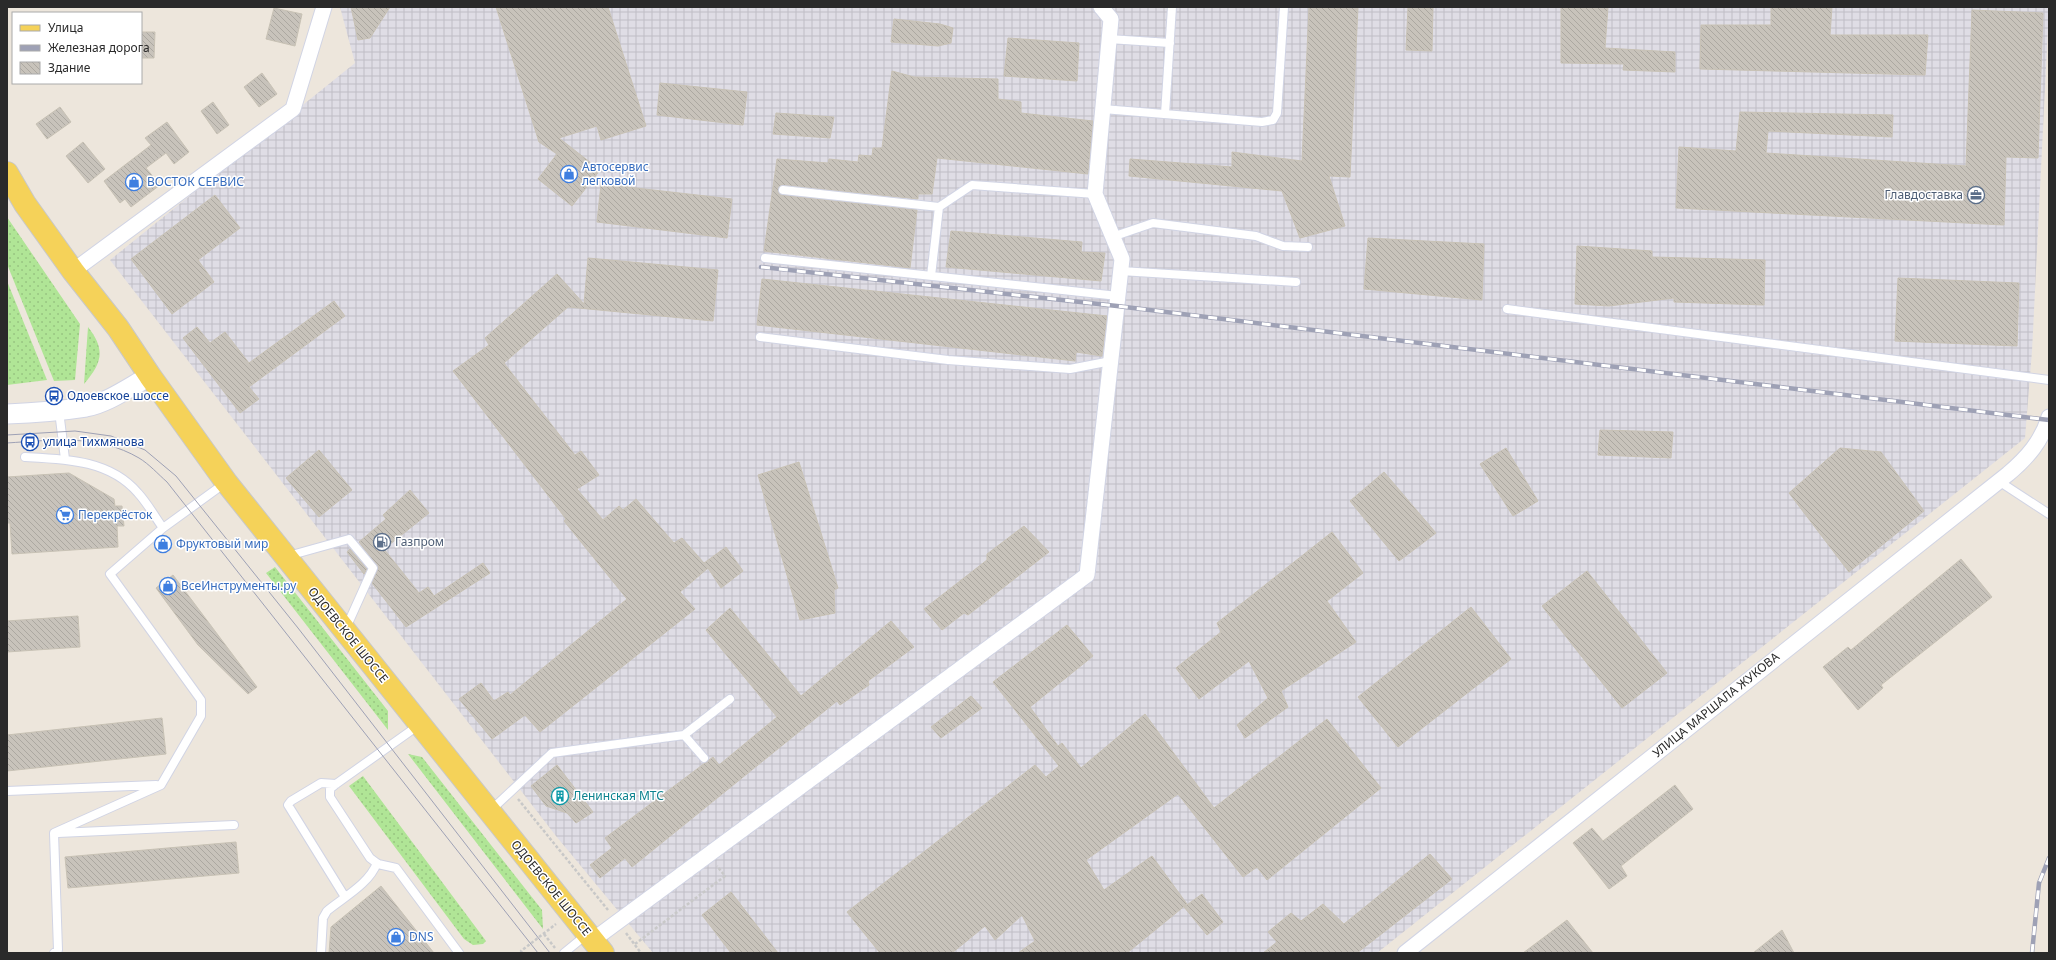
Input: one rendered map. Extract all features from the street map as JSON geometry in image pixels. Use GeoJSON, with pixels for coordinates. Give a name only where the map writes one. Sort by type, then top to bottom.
{"type":"FeatureCollection","features":[{"type":"Feature","properties":{"kind":"main road","name":"ОДОЕВСКОЕ ШОССЕ"},"geometry":{"type":"LineString","coordinates":[[7,173],[25,204],[73,271],[118,328],[150,376],[226,482],[594,942]]}},
{"type":"Feature","properties":{"kind":"street"},"geometry":{"type":"LineString","coordinates":[[73,271],[293,109],[324,7]]}},
{"type":"Feature","properties":{"kind":"street"},"geometry":{"type":"LineString","coordinates":[[594,942],[618,922],[709,854],[1087,575],[1122,259],[1095,194],[1111,19],[1101,7]]}},
{"type":"Feature","properties":{"kind":"street"},"geometry":{"type":"LineString","coordinates":[[7,414],[59,411],[87,407],[109,398],[150,376]]}},
{"type":"Feature","properties":{"kind":"street","name":"УЛИЦА МАРШАЛА ЖУКОВА"},"geometry":{"type":"LineString","coordinates":[[1406,953],[2026,458],[2038,441],[2049,416]]}},
{"type":"Feature","properties":{"kind":"lane"},"geometry":{"type":"LineString","coordinates":[[1165,114],[1172,7]]}},
{"type":"Feature","properties":{"kind":"lane"},"geometry":{"type":"LineString","coordinates":[[1103,109],[1262,122],[1273,120],[1277,113],[1284,7]]}},
{"type":"Feature","properties":{"kind":"lane"},"geometry":{"type":"LineString","coordinates":[[1109,39],[1170,43]]}},
{"type":"Feature","properties":{"kind":"lane"},"geometry":{"type":"LineString","coordinates":[[784,190],[939,207],[972,185],[1095,194]]}},
{"type":"Feature","properties":{"kind":"lane"},"geometry":{"type":"LineString","coordinates":[[931,276],[939,207]]}},
{"type":"Feature","properties":{"kind":"lane"},"geometry":{"type":"LineString","coordinates":[[1112,237],[1153,224],[1256,236],[1283,246],[1308,247]]}},
{"type":"Feature","properties":{"kind":"lane"},"geometry":{"type":"LineString","coordinates":[[765,258],[1118,296]]}},
{"type":"Feature","properties":{"kind":"lane"},"geometry":{"type":"LineString","coordinates":[[1121,271],[1296,282]]}},
{"type":"Feature","properties":{"kind":"lane"},"geometry":{"type":"LineString","coordinates":[[1507,309],[2049,380]]}},
{"type":"Feature","properties":{"kind":"lane"},"geometry":{"type":"LineString","coordinates":[[760,337],[948,360],[1070,369],[1111,361]]}},
{"type":"Feature","properties":{"kind":"lane"},"geometry":{"type":"LineString","coordinates":[[59,411],[65,459]]}},
{"type":"Feature","properties":{"kind":"lane"},"geometry":{"type":"LineString","coordinates":[[25,457],[65,459],[99,466],[121,477],[138,493],[163,528]]}},
{"type":"Feature","properties":{"kind":"lane"},"geometry":{"type":"LineString","coordinates":[[1997,480],[2049,514]]}},
{"type":"Feature","properties":{"kind":"lane"},"geometry":{"type":"LineString","coordinates":[[54,833],[161,785],[201,716],[201,700],[110,574],[163,528],[226,482]]}},
{"type":"Feature","properties":{"kind":"lane"},"geometry":{"type":"LineString","coordinates":[[285,557],[349,539],[373,568],[345,631]]}},
{"type":"Feature","properties":{"kind":"lane"},"geometry":{"type":"LineString","coordinates":[[489,812],[552,753],[684,735],[730,699]]}},
{"type":"Feature","properties":{"kind":"lane"},"geometry":{"type":"LineString","coordinates":[[420,724],[336,784],[330,789],[330,797],[370,858],[378,863],[396,868],[459,953]]}},
{"type":"Feature","properties":{"kind":"lane"},"geometry":{"type":"LineString","coordinates":[[684,735],[704,758]]}},
{"type":"Feature","properties":{"kind":"lane"},"geometry":{"type":"LineString","coordinates":[[336,784],[321,783],[291,801],[288,805],[345,896]]}},
{"type":"Feature","properties":{"kind":"lane"},"geometry":{"type":"LineString","coordinates":[[7,792],[161,785]]}},
{"type":"Feature","properties":{"kind":"lane"},"geometry":{"type":"LineString","coordinates":[[54,833],[234,825]]}},
{"type":"Feature","properties":{"kind":"lane"},"geometry":{"type":"LineString","coordinates":[[54,833],[58,950],[54,953]]}},
{"type":"Feature","properties":{"kind":"lane"},"geometry":{"type":"LineString","coordinates":[[321,953],[323,918],[327,911],[374,872],[378,863]]}},
{"type":"Feature","properties":{"kind":"lane"},"geometry":{"type":"LineString","coordinates":[[564,953],[594,942]]}},
{"type":"Feature","properties":{"kind":"path"},"geometry":{"type":"LineString","coordinates":[[512,790],[618,922],[641,953]]}},
{"type":"Feature","properties":{"kind":"path"},"geometry":{"type":"LineString","coordinates":[[635,944],[725,876],[709,854]]}},
{"type":"Feature","properties":{"kind":"path"},"geometry":{"type":"LineString","coordinates":[[522,953],[520,951],[571,913]]}},
{"type":"Feature","properties":{"kind":"path"},"geometry":{"type":"LineString","coordinates":[[544,934],[559,953]]}},
{"type":"Feature","properties":{"kind":"shaded area"},"geometry":{"type":"Polygon","coordinates":[[[340,7],[2049,7],[2032,351],[2025,438],[1377,953],[653,953],[556,836],[110,260],[355,63],[340,7]]]}},
{"type":"Feature","properties":{"kind":"green space"},"geometry":{"type":"Polygon","coordinates":[[[7,217],[80,324],[75,380],[54,381],[7,264],[7,217]]]}},
{"type":"Feature","properties":{"kind":"green space"},"geometry":{"type":"Polygon","coordinates":[[[7,281],[47,380],[7,385],[7,281]]]}},
{"type":"Feature","properties":{"kind":"green space"},"geometry":{"type":"Polygon","coordinates":[[[88,327],[98,343],[100,356],[95,369],[84,384],[88,327]]]}},
{"type":"Feature","properties":{"kind":"green space"},"geometry":{"type":"Polygon","coordinates":[[[275,567],[388,711],[388,730],[266,573],[275,567]]]}},
{"type":"Feature","properties":{"kind":"green space"},"geometry":{"type":"Polygon","coordinates":[[[408,754],[422,757],[542,910],[543,929],[408,754]]]}},
{"type":"Feature","properties":{"kind":"green space"},"geometry":{"type":"Polygon","coordinates":[[[363,776],[486,941],[483,944],[473,945],[464,939],[349,786],[363,776]]]}},
{"type":"Feature","properties":{"kind":"building"},"geometry":{"type":"Polygon","coordinates":[[[351,7],[390,7],[370,38],[358,40],[351,7]]]}},
{"type":"Feature","properties":{"kind":"building"},"geometry":{"type":"Polygon","coordinates":[[[496,7],[608,7],[646,126],[601,140],[597,126],[559,138],[600,170],[572,206],[538,179],[557,154],[539,142],[496,7]]]}},
{"type":"Feature","properties":{"kind":"building"},"geometry":{"type":"Polygon","coordinates":[[[1309,7],[1358,7],[1350,177],[1329,176],[1345,226],[1300,238],[1282,191],[1129,176],[1130,159],[1232,167],[1232,152],[1302,161],[1309,7]]]}},
{"type":"Feature","properties":{"kind":"building"},"geometry":{"type":"Polygon","coordinates":[[[1408,7],[1433,7],[1432,51],[1406,50],[1408,7]]]}},
{"type":"Feature","properties":{"kind":"building"},"geometry":{"type":"Polygon","coordinates":[[[1561,7],[1608,7],[1605,48],[1675,52],[1675,72],[1623,70],[1624,64],[1561,63],[1561,7]]]}},
{"type":"Feature","properties":{"kind":"building"},"geometry":{"type":"Polygon","coordinates":[[[1771,7],[1832,7],[1830,35],[1928,35],[1925,75],[1700,69],[1701,25],[1771,25],[1771,7]]]}},
{"type":"Feature","properties":{"kind":"building"},"geometry":{"type":"Polygon","coordinates":[[[274,8],[302,14],[295,46],[266,39],[274,8]]]}},
{"type":"Feature","properties":{"kind":"building"},"geometry":{"type":"Polygon","coordinates":[[[1972,10],[2043,13],[2038,158],[2006,157],[2004,225],[1676,208],[1679,147],[1736,151],[1740,112],[1893,115],[1892,137],[1768,131],[1766,153],[1966,166],[1972,10]]]}},
{"type":"Feature","properties":{"kind":"building"},"geometry":{"type":"Polygon","coordinates":[[[894,19],[940,24],[953,28],[951,43],[938,46],[891,42],[894,19]]]}},
{"type":"Feature","properties":{"kind":"building"},"geometry":{"type":"Polygon","coordinates":[[[142,32],[155,32],[154,58],[142,58],[142,32]]]}},
{"type":"Feature","properties":{"kind":"building"},"geometry":{"type":"Polygon","coordinates":[[[1008,38],[1079,43],[1077,81],[1004,76],[1008,38]]]}},
{"type":"Feature","properties":{"kind":"building"},"geometry":{"type":"Polygon","coordinates":[[[892,71],[914,77],[998,79],[998,99],[1021,102],[1021,113],[1093,121],[1088,174],[937,158],[932,194],[918,194],[918,199],[781,185],[778,190],[782,195],[917,210],[910,268],[764,251],[777,159],[828,163],[829,159],[858,162],[859,155],[872,156],[873,148],[882,148],[892,71]]]}},
{"type":"Feature","properties":{"kind":"building"},"geometry":{"type":"Polygon","coordinates":[[[262,73],[277,94],[259,107],[244,87],[262,73]]]}},
{"type":"Feature","properties":{"kind":"building"},"geometry":{"type":"Polygon","coordinates":[[[660,83],[747,92],[743,125],[657,115],[660,83]]]}},
{"type":"Feature","properties":{"kind":"building"},"geometry":{"type":"Polygon","coordinates":[[[213,102],[229,125],[217,134],[201,111],[213,102]]]}},
{"type":"Feature","properties":{"kind":"building"},"geometry":{"type":"Polygon","coordinates":[[[60,107],[71,122],[47,139],[36,124],[60,107]]]}},
{"type":"Feature","properties":{"kind":"building"},"geometry":{"type":"Polygon","coordinates":[[[776,113],[834,117],[830,138],[773,134],[776,113]]]}},
{"type":"Feature","properties":{"kind":"building"},"geometry":{"type":"Polygon","coordinates":[[[167,122],[189,152],[174,164],[166,153],[146,168],[160,185],[131,207],[125,199],[120,203],[104,181],[151,145],[145,138],[167,122]]]}},
{"type":"Feature","properties":{"kind":"building"},"geometry":{"type":"Polygon","coordinates":[[[83,142],[105,169],[88,183],[66,156],[83,142]]]}},
{"type":"Feature","properties":{"kind":"building"},"geometry":{"type":"Polygon","coordinates":[[[601,184],[732,199],[727,238],[597,222],[601,184]]]}},
{"type":"Feature","properties":{"kind":"building"},"geometry":{"type":"Polygon","coordinates":[[[215,195],[240,228],[198,260],[214,282],[172,314],[131,259],[215,195]]]}},
{"type":"Feature","properties":{"kind":"building"},"geometry":{"type":"Polygon","coordinates":[[[951,231],[1082,242],[1081,252],[1105,253],[1101,281],[946,267],[951,231]]]}},
{"type":"Feature","properties":{"kind":"building"},"geometry":{"type":"Polygon","coordinates":[[[1368,238],[1484,244],[1482,300],[1364,289],[1368,238]]]}},
{"type":"Feature","properties":{"kind":"building"},"geometry":{"type":"Polygon","coordinates":[[[1577,246],[1652,251],[1652,257],[1765,260],[1764,305],[1674,302],[1674,298],[1609,306],[1575,304],[1577,246]]]}},
{"type":"Feature","properties":{"kind":"building"},"geometry":{"type":"Polygon","coordinates":[[[588,258],[718,270],[713,321],[568,307],[504,363],[575,455],[581,451],[599,475],[577,489],[603,520],[619,506],[623,510],[636,499],[674,543],[682,538],[704,563],[726,547],[743,571],[721,588],[708,568],[680,592],[695,609],[540,732],[525,715],[492,739],[459,699],[481,683],[494,701],[508,692],[510,695],[627,599],[564,521],[566,519],[453,371],[489,345],[485,338],[557,274],[584,304],[588,258]]]}},
{"type":"Feature","properties":{"kind":"building"},"geometry":{"type":"Polygon","coordinates":[[[1898,278],[2019,283],[2017,346],[1895,341],[1898,278]]]}},
{"type":"Feature","properties":{"kind":"building"},"geometry":{"type":"Polygon","coordinates":[[[762,279],[1107,316],[1102,356],[1076,352],[1075,361],[757,325],[762,279]]]}},
{"type":"Feature","properties":{"kind":"building"},"geometry":{"type":"Polygon","coordinates":[[[334,301],[345,316],[249,387],[259,399],[240,413],[183,338],[197,327],[210,343],[225,332],[249,363],[334,301]]]}},
{"type":"Feature","properties":{"kind":"building"},"geometry":{"type":"Polygon","coordinates":[[[1600,430],[1673,432],[1671,458],[1598,455],[1600,430]]]}},
{"type":"Feature","properties":{"kind":"building"},"geometry":{"type":"Polygon","coordinates":[[[1506,448],[1538,501],[1513,516],[1480,464],[1506,448]]]}},
{"type":"Feature","properties":{"kind":"building"},"geometry":{"type":"Polygon","coordinates":[[[1840,448],[1881,452],[1924,511],[1849,572],[1789,493],[1840,448]]]}},
{"type":"Feature","properties":{"kind":"building"},"geometry":{"type":"Polygon","coordinates":[[[319,450],[352,490],[319,517],[286,478],[319,450]]]}},
{"type":"Feature","properties":{"kind":"building"},"geometry":{"type":"Polygon","coordinates":[[[799,462],[838,588],[834,590],[835,613],[800,620],[758,475],[799,462]]]}},
{"type":"Feature","properties":{"kind":"building"},"geometry":{"type":"Polygon","coordinates":[[[1384,472],[1436,533],[1399,561],[1350,501],[1384,472]]]}},
{"type":"Feature","properties":{"kind":"building","name":"Перекрёсток"},"geometry":{"type":"Polygon","coordinates":[[[69,473],[114,499],[115,506],[122,506],[124,526],[117,526],[118,547],[12,554],[10,523],[7,523],[7,477],[69,473]]]}},
{"type":"Feature","properties":{"kind":"building"},"geometry":{"type":"Polygon","coordinates":[[[410,490],[429,513],[384,549],[419,593],[428,587],[434,596],[483,563],[490,573],[406,627],[372,583],[378,567],[359,542],[386,519],[383,515],[410,490]]]}},
{"type":"Feature","properties":{"kind":"building"},"geometry":{"type":"Polygon","coordinates":[[[1024,526],[1049,552],[968,615],[964,613],[942,630],[924,609],[987,560],[987,554],[1024,526]]]}},
{"type":"Feature","properties":{"kind":"building"},"geometry":{"type":"Polygon","coordinates":[[[1332,532],[1363,573],[1327,601],[1356,642],[1281,691],[1288,707],[1245,738],[1237,725],[1268,698],[1249,661],[1199,699],[1176,668],[1221,632],[1217,623],[1332,532]]]}},
{"type":"Feature","properties":{"kind":"building"},"geometry":{"type":"Polygon","coordinates":[[[350,549],[367,569],[364,574],[347,552],[350,549]]]}},
{"type":"Feature","properties":{"kind":"building"},"geometry":{"type":"Polygon","coordinates":[[[1961,559],[1992,597],[1881,685],[1883,688],[1858,710],[1823,667],[1848,647],[1851,650],[1961,559]]]}},
{"type":"Feature","properties":{"kind":"building"},"geometry":{"type":"Polygon","coordinates":[[[1587,571],[1667,673],[1622,708],[1542,606],[1587,571]]]}},
{"type":"Feature","properties":{"kind":"building"},"geometry":{"type":"Polygon","coordinates":[[[173,575],[257,687],[248,694],[198,645],[156,588],[173,575]]]}},
{"type":"Feature","properties":{"kind":"building"},"geometry":{"type":"Polygon","coordinates":[[[1471,607],[1511,659],[1398,747],[1358,697],[1471,607]]]}},
{"type":"Feature","properties":{"kind":"building"},"geometry":{"type":"Polygon","coordinates":[[[730,608],[801,696],[891,621],[914,647],[868,681],[869,685],[840,705],[837,701],[632,867],[625,858],[600,878],[590,865],[612,848],[605,838],[713,757],[719,765],[777,717],[706,630],[730,608]]]}},
{"type":"Feature","properties":{"kind":"building"},"geometry":{"type":"Polygon","coordinates":[[[78,616],[80,647],[7,652],[7,621],[78,616]]]}},
{"type":"Feature","properties":{"kind":"building"},"geometry":{"type":"Polygon","coordinates":[[[1067,625],[1093,656],[1030,707],[1058,746],[1062,743],[1081,768],[1145,714],[1214,808],[1327,719],[1381,788],[1267,880],[1257,867],[1243,877],[1178,794],[1086,860],[1104,890],[1152,856],[1187,904],[1127,953],[1018,953],[1035,941],[1022,915],[995,940],[985,926],[952,953],[880,953],[847,912],[1035,765],[1046,777],[1059,766],[993,682],[1067,625]]]}},
{"type":"Feature","properties":{"kind":"building"},"geometry":{"type":"Polygon","coordinates":[[[971,696],[982,708],[941,738],[931,727],[971,696]]]}},
{"type":"Feature","properties":{"kind":"building"},"geometry":{"type":"Polygon","coordinates":[[[162,718],[166,754],[7,771],[7,735],[162,718]]]}},
{"type":"Feature","properties":{"kind":"building","name":"Ленинская МТС"},"geometry":{"type":"Polygon","coordinates":[[[557,765],[593,812],[576,823],[567,813],[546,806],[531,786],[557,765]]]}},
{"type":"Feature","properties":{"kind":"building"},"geometry":{"type":"Polygon","coordinates":[[[1675,785],[1693,809],[1621,866],[1627,876],[1609,889],[1573,843],[1592,828],[1603,841],[1675,785]]]}},
{"type":"Feature","properties":{"kind":"building"},"geometry":{"type":"Polygon","coordinates":[[[236,842],[239,873],[68,888],[65,857],[236,842]]]}},
{"type":"Feature","properties":{"kind":"building"},"geometry":{"type":"Polygon","coordinates":[[[1430,854],[1452,879],[1357,953],[1263,953],[1277,942],[1268,932],[1291,913],[1301,921],[1323,904],[1344,924],[1430,854]]]}},
{"type":"Feature","properties":{"kind":"building"},"geometry":{"type":"Polygon","coordinates":[[[381,886],[434,953],[329,953],[331,927],[381,886]]]}},
{"type":"Feature","properties":{"kind":"building"},"geometry":{"type":"Polygon","coordinates":[[[731,892],[778,953],[731,953],[702,915],[731,892]]]}},
{"type":"Feature","properties":{"kind":"building"},"geometry":{"type":"Polygon","coordinates":[[[1202,894],[1223,922],[1207,935],[1184,907],[1202,894]]]}},
{"type":"Feature","properties":{"kind":"building"},"geometry":{"type":"Polygon","coordinates":[[[1567,920],[1593,953],[1523,953],[1567,920]]]}},
{"type":"Feature","properties":{"kind":"building"},"geometry":{"type":"Polygon","coordinates":[[[1782,930],[1794,953],[1753,953],[1782,930]]]}},
{"type":"Feature","properties":{"kind":"tram line"},"geometry":{"type":"LineString","coordinates":[[7,435],[75,431],[111,436],[145,450],[176,476],[298,628],[550,953]]}},
{"type":"Feature","properties":{"kind":"tram line"},"geometry":{"type":"LineString","coordinates":[[7,443],[75,440],[108,445],[139,458],[167,482],[538,953]]}},
{"type":"Feature","properties":{"kind":"railway"},"geometry":{"type":"LineString","coordinates":[[761,267],[1117,306],[2049,420]]}},
{"type":"Feature","properties":{"kind":"railway"},"geometry":{"type":"LineString","coordinates":[[2032,953],[2039,883],[2049,858]]}},
{"type":"Feature","properties":{"kind":"place","name":"Автосервис легковой"},"geometry":{"type":"Point","coordinates":[569,174]}},
{"type":"Feature","properties":{"kind":"place","name":"ВОСТОК СЕРВИС"},"geometry":{"type":"Point","coordinates":[134,182]}},
{"type":"Feature","properties":{"kind":"place","name":"Главдоставка"},"geometry":{"type":"Point","coordinates":[1976,195]}},
{"type":"Feature","properties":{"kind":"place","name":"Одоевское шоссе"},"geometry":{"type":"Point","coordinates":[54,396]}},
{"type":"Feature","properties":{"kind":"place","name":"улица Тихмянова"},"geometry":{"type":"Point","coordinates":[30,442]}},
{"type":"Feature","properties":{"kind":"place","name":"Перекрёсток"},"geometry":{"type":"Point","coordinates":[65,515]}},
{"type":"Feature","properties":{"kind":"place","name":"Газпром"},"geometry":{"type":"Point","coordinates":[382,542]}},
{"type":"Feature","properties":{"kind":"place","name":"Фруктовый мир"},"geometry":{"type":"Point","coordinates":[163,544]}},
{"type":"Feature","properties":{"kind":"place","name":"ВсеИнструменты.ру"},"geometry":{"type":"Point","coordinates":[168,586]}},
{"type":"Feature","properties":{"kind":"place","name":"Ленинская МТС"},"geometry":{"type":"Point","coordinates":[560,796]}},
{"type":"Feature","properties":{"kind":"place","name":"DNS"},"geometry":{"type":"Point","coordinates":[396,937]}}]}
